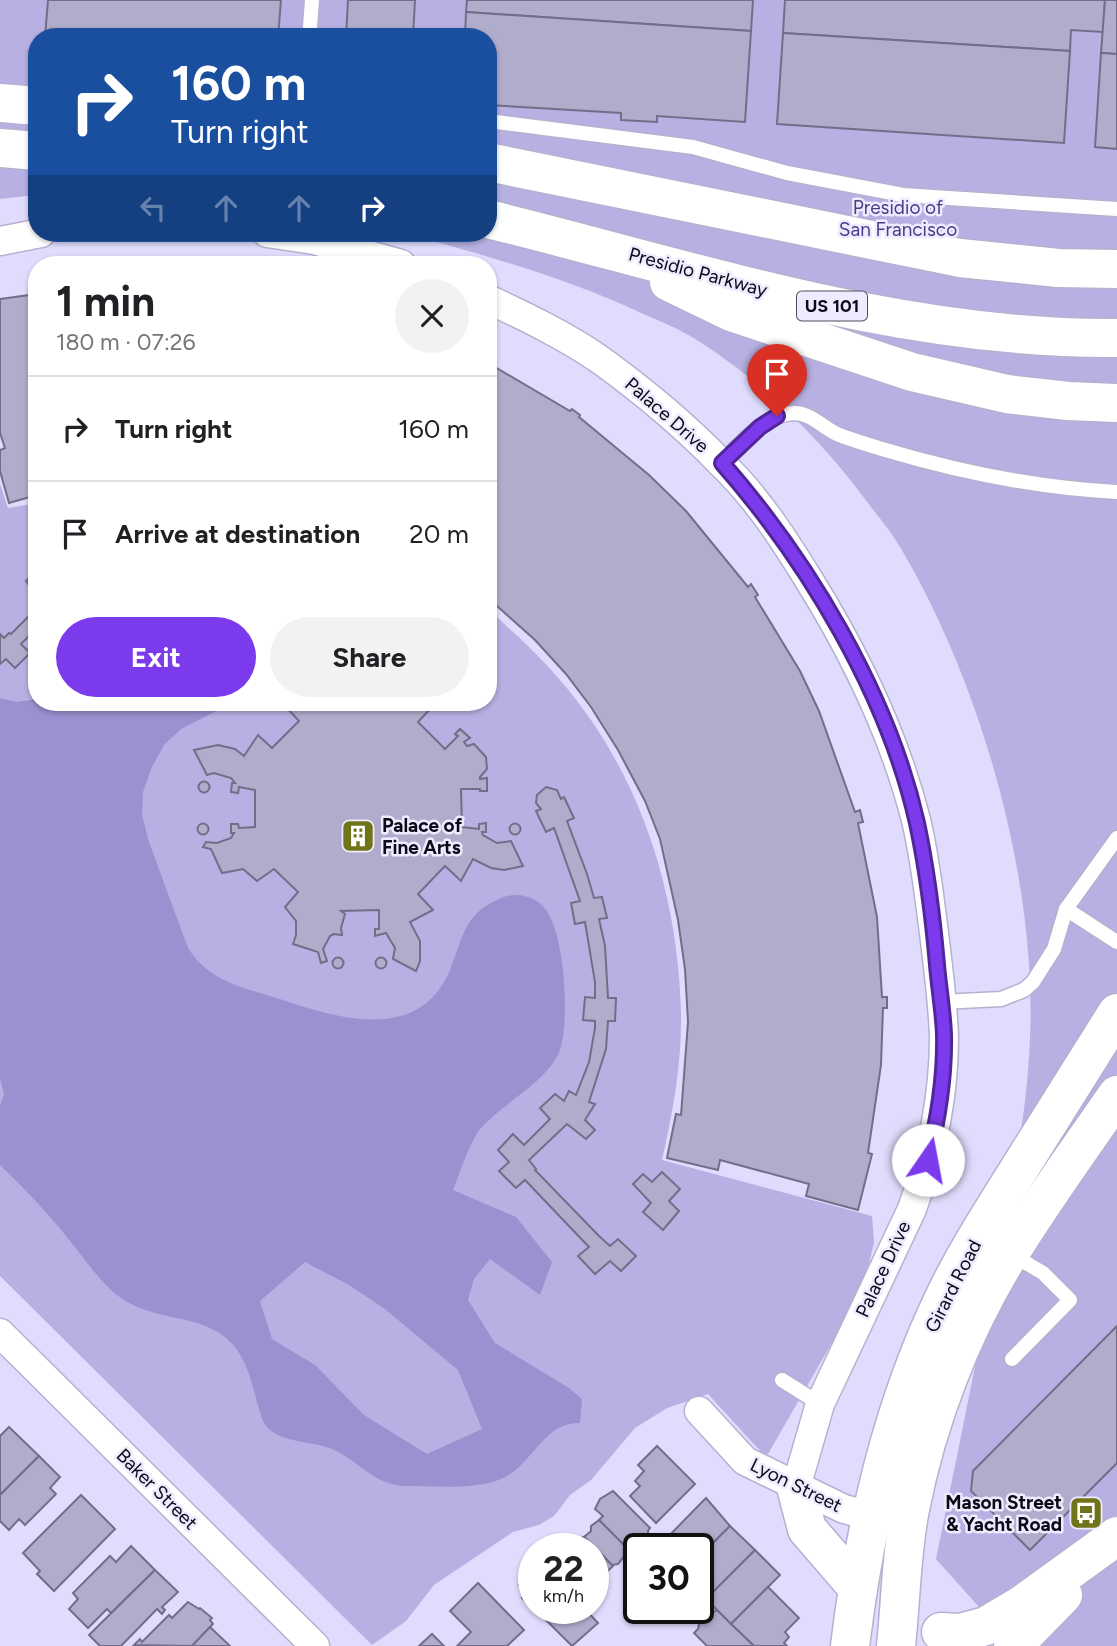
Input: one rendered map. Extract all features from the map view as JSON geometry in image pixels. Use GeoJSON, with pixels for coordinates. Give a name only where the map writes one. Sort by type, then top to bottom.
{"type":"FeatureCollection","features":[{"type":"Feature","properties":{"kind":"main road"},"geometry":{"type":"LineString","coordinates":[[0,103],[28,105]]}},
{"type":"Feature","properties":{"kind":"main road"},"geometry":{"type":"LineString","coordinates":[[0,148],[28,150]]}},
{"type":"Feature","properties":{"kind":"main road"},"geometry":{"type":"LineString","coordinates":[[497,164],[960,258],[1047,267],[1117,269]]}},
{"type":"Feature","properties":{"kind":"main road","name":"Presidio Parkway"},"geometry":{"type":"LineString","coordinates":[[497,221],[812,302],[919,323],[1001,333],[1117,338]]}},
{"type":"Feature","properties":{"kind":"main road"},"geometry":{"type":"LineString","coordinates":[[592,244],[731,312],[902,369],[1007,394],[1117,403]]}},
{"type":"Feature","properties":{"kind":"main road","name":"Girard Road"},"geometry":{"type":"LineString","coordinates":[[850,1646],[872,1516],[895,1419],[919,1356],[945,1296],[977,1235],[1117,1013]]}},
{"type":"Feature","properties":{"kind":"main road","name":"Girard Road"},"geometry":{"type":"LineString","coordinates":[[895,1646],[901,1570],[910,1509],[927,1444],[948,1381],[974,1318],[1010,1253],[1042,1202],[1117,1095]]}},
{"type":"Feature","properties":{"kind":"main road"},"geometry":{"type":"LineString","coordinates":[[796,1487],[807,1529],[858,1588]]}},
{"type":"Feature","properties":{"kind":"main road"},"geometry":{"type":"LineString","coordinates":[[901,1570],[918,1603],[947,1639],[986,1626],[1023,1604],[1117,1537]]}},
{"type":"Feature","properties":{"kind":"main road"},"geometry":{"type":"LineString","coordinates":[[1013,1646],[1117,1537]]}},
{"type":"Feature","properties":{"kind":"street"},"geometry":{"type":"LineString","coordinates":[[0,241],[28,236]]}},
{"type":"Feature","properties":{"kind":"street"},"geometry":{"type":"LineString","coordinates":[[321,242],[372,256]]}},
{"type":"Feature","properties":{"kind":"street","name":"Palace Drive"},"geometry":{"type":"LineString","coordinates":[[497,304],[564,337],[597,358],[668,414],[722,463],[775,526],[837,627],[877,705],[905,782],[916,822],[930,905],[944,1035],[943,1073],[932,1144],[923,1176],[898,1240],[820,1404],[796,1487]]}},
{"type":"Feature","properties":{"kind":"street","name":"Baker Street"},"geometry":{"type":"LineString","coordinates":[[0,1333],[315,1646]]}},
{"type":"Feature","properties":{"kind":"street","name":"Lyon Street"},"geometry":{"type":"LineString","coordinates":[[699,1411],[746,1461],[844,1509],[872,1516]]}},
{"type":"Feature","properties":{"kind":"lane"},"geometry":{"type":"LineString","coordinates":[[310,28],[312,0]]}},
{"type":"Feature","properties":{"kind":"lane"},"geometry":{"type":"LineString","coordinates":[[497,122],[693,147],[787,173],[903,195],[1117,209]]}},
{"type":"Feature","properties":{"kind":"lane"},"geometry":{"type":"LineString","coordinates":[[722,463],[768,421],[777,416],[796,413],[812,418],[845,437],[953,468],[1037,484],[1117,492]]}},
{"type":"Feature","properties":{"kind":"lane"},"geometry":{"type":"LineString","coordinates":[[941,1002],[1001,999],[1024,990],[1041,973],[1048,961],[1061,930],[1066,909],[1117,838]]}},
{"type":"Feature","properties":{"kind":"lane"},"geometry":{"type":"LineString","coordinates":[[1066,909],[1117,942]]}},
{"type":"Feature","properties":{"kind":"lane"},"geometry":{"type":"LineString","coordinates":[[1010,1253],[1043,1273],[1070,1300],[1012,1359]]}},
{"type":"Feature","properties":{"kind":"lane"},"geometry":{"type":"LineString","coordinates":[[782,1380],[820,1404]]}},
{"type":"Feature","properties":{"kind":"green space","name":"Presidio of San Francisco"},"geometry":{"type":"Polygon","coordinates":[[[0,0],[1117,0],[1117,1646],[1014,1646],[936,1559],[1016,1161],[1028,1069],[1030,977],[1024,913],[1013,849],[979,720],[929,601],[894,537],[852,482],[811,435],[766,392],[743,372],[692,337],[611,299],[497,259],[497,256],[487,256],[436,242],[497,242],[497,28],[28,28],[28,196],[0,199],[0,0]]]}},
{"type":"Feature","properties":{"kind":"green space"},"geometry":{"type":"Polygon","coordinates":[[[0,484],[8,508],[28,505],[28,711],[497,711],[497,617],[560,680],[588,716],[633,794],[649,836],[672,923],[681,1013],[676,1087],[662,1160],[872,1216],[874,1242],[869,1264],[845,1320],[768,1454],[763,1454],[708,1394],[667,1408],[635,1428],[591,1480],[570,1495],[554,1516],[539,1525],[513,1532],[434,1585],[406,1621],[372,1645],[0,1276],[0,484]]]}},
{"type":"Feature","properties":{"kind":"shaded area"},"geometry":{"type":"Polygon","coordinates":[[[0,698],[17,702],[28,700],[28,711],[216,711],[181,729],[164,745],[143,792],[142,815],[149,842],[188,948],[197,960],[218,977],[242,988],[329,1014],[377,1020],[399,1016],[419,1008],[437,993],[450,970],[467,926],[473,917],[491,903],[516,895],[527,897],[538,902],[553,922],[562,959],[565,1004],[562,1042],[558,1055],[543,1075],[477,1133],[453,1190],[516,1217],[552,1262],[540,1295],[490,1259],[474,1279],[468,1300],[495,1343],[569,1388],[582,1399],[580,1423],[556,1429],[522,1465],[501,1479],[479,1485],[454,1487],[395,1485],[376,1477],[332,1449],[280,1436],[263,1421],[246,1367],[232,1343],[213,1329],[144,1310],[117,1295],[95,1273],[47,1214],[0,1165],[0,1106],[4,1094],[0,1078],[0,698]],[[305,1262],[260,1301],[272,1339],[315,1365],[364,1415],[427,1454],[482,1429],[458,1370],[385,1309],[349,1285],[305,1262]]]}},
{"type":"Feature","properties":{"kind":"building"},"geometry":{"type":"Polygon","coordinates":[[[48,0],[281,0],[279,28],[46,28],[48,0]]]}},
{"type":"Feature","properties":{"kind":"building"},"geometry":{"type":"Polygon","coordinates":[[[348,0],[415,0],[413,28],[346,28],[348,0]]]}},
{"type":"Feature","properties":{"kind":"building"},"geometry":{"type":"Polygon","coordinates":[[[467,0],[753,0],[751,31],[466,12],[467,0]]]}},
{"type":"Feature","properties":{"kind":"building"},"geometry":{"type":"Polygon","coordinates":[[[785,0],[1105,0],[1103,32],[1071,30],[1070,51],[783,33],[785,0]]]}},
{"type":"Feature","properties":{"kind":"building"},"geometry":{"type":"Polygon","coordinates":[[[1105,0],[1117,0],[1117,54],[1101,53],[1105,0]]]}},
{"type":"Feature","properties":{"kind":"building"},"geometry":{"type":"Polygon","coordinates":[[[466,12],[751,31],[745,122],[657,116],[657,122],[621,120],[621,113],[497,106],[497,28],[465,28],[466,12]]]}},
{"type":"Feature","properties":{"kind":"building"},"geometry":{"type":"Polygon","coordinates":[[[783,33],[1070,51],[1064,143],[777,124],[783,33]]]}},
{"type":"Feature","properties":{"kind":"building"},"geometry":{"type":"Polygon","coordinates":[[[1101,53],[1117,54],[1117,149],[1095,147],[1101,53]]]}},
{"type":"Feature","properties":{"kind":"building"},"geometry":{"type":"Polygon","coordinates":[[[28,295],[28,498],[9,503],[0,471],[0,450],[5,448],[0,433],[0,299],[28,295]]]}},
{"type":"Feature","properties":{"kind":"building"},"geometry":{"type":"Polygon","coordinates":[[[497,368],[580,415],[579,417],[649,475],[686,511],[748,587],[751,584],[758,595],[755,597],[800,671],[819,711],[855,812],[860,810],[863,822],[858,823],[877,917],[882,997],[887,997],[887,1008],[883,1008],[881,1065],[868,1153],[872,1154],[858,1210],[806,1196],[809,1184],[720,1160],[718,1170],[667,1158],[676,1114],[681,1115],[688,1022],[685,969],[678,920],[660,839],[645,801],[591,707],[535,640],[497,606],[497,368]]]}},
{"type":"Feature","properties":{"kind":"building"},"geometry":{"type":"Polygon","coordinates":[[[28,617],[28,637],[21,644],[28,651],[28,655],[15,668],[6,659],[0,664],[0,634],[4,638],[28,617]]]}},
{"type":"Feature","properties":{"kind":"building","name":"Palace of Fine Arts"},"geometry":{"type":"Polygon","coordinates":[[[290,711],[428,711],[418,722],[445,749],[458,736],[455,734],[460,729],[470,738],[464,742],[467,746],[474,744],[486,757],[487,769],[480,779],[487,778],[487,791],[461,789],[462,827],[479,829],[479,824],[486,823],[486,832],[482,832],[483,835],[497,843],[511,841],[523,866],[504,870],[491,868],[473,859],[461,881],[445,866],[418,894],[433,910],[410,922],[420,941],[420,961],[416,971],[393,959],[395,948],[386,933],[375,936],[375,929],[379,929],[379,910],[341,911],[345,914],[342,935],[330,936],[323,949],[327,961],[321,963],[318,952],[293,944],[296,921],[285,907],[298,892],[274,869],[257,881],[243,869],[222,873],[211,849],[203,847],[206,842],[217,843],[231,838],[234,833],[231,833],[231,824],[238,824],[239,828],[255,827],[255,790],[239,787],[238,793],[231,792],[232,783],[235,783],[231,778],[214,773],[207,775],[194,750],[218,745],[235,749],[244,756],[258,735],[272,748],[299,721],[290,711]]]}},
{"type":"Feature","properties":{"kind":"building"},"geometry":{"type":"Polygon","coordinates":[[[204,781],[210,787],[204,793],[198,787],[204,781]]]}},
{"type":"Feature","properties":{"kind":"building"},"geometry":{"type":"Polygon","coordinates":[[[546,787],[557,790],[561,799],[564,797],[574,818],[567,821],[594,898],[602,897],[607,918],[599,919],[605,946],[608,998],[616,998],[615,1021],[608,1021],[606,1049],[589,1102],[595,1104],[585,1120],[595,1130],[586,1139],[567,1124],[529,1160],[535,1170],[610,1246],[618,1239],[636,1256],[621,1271],[610,1261],[595,1274],[578,1256],[589,1247],[525,1180],[516,1188],[499,1171],[509,1162],[498,1150],[513,1134],[524,1145],[550,1119],[540,1108],[555,1094],[564,1101],[569,1091],[576,1095],[589,1062],[595,1028],[595,1021],[583,1020],[585,997],[595,998],[595,982],[585,922],[575,924],[571,903],[580,901],[554,828],[546,832],[536,811],[541,809],[536,803],[537,795],[546,787]]]}},
{"type":"Feature","properties":{"kind":"building"},"geometry":{"type":"Polygon","coordinates":[[[203,823],[209,829],[203,835],[197,829],[203,823]]]}},
{"type":"Feature","properties":{"kind":"building"},"geometry":{"type":"Polygon","coordinates":[[[515,823],[521,829],[515,835],[509,829],[515,823]]]}},
{"type":"Feature","properties":{"kind":"building"},"geometry":{"type":"Polygon","coordinates":[[[338,957],[344,963],[338,969],[332,963],[338,957]]]}},
{"type":"Feature","properties":{"kind":"building"},"geometry":{"type":"Polygon","coordinates":[[[381,957],[387,963],[381,969],[375,963],[381,957]]]}},
{"type":"Feature","properties":{"kind":"building"},"geometry":{"type":"Polygon","coordinates":[[[662,1172],[680,1189],[669,1201],[679,1211],[663,1230],[643,1212],[651,1203],[633,1184],[643,1174],[652,1182],[662,1172]]]}},
{"type":"Feature","properties":{"kind":"building"},"geometry":{"type":"Polygon","coordinates":[[[1117,1326],[1117,1463],[1030,1550],[971,1491],[973,1471],[1117,1326]]]}},
{"type":"Feature","properties":{"kind":"building"},"geometry":{"type":"Polygon","coordinates":[[[9,1427],[39,1456],[0,1495],[0,1436],[9,1427]]]}},
{"type":"Feature","properties":{"kind":"building"},"geometry":{"type":"Polygon","coordinates":[[[657,1446],[695,1484],[656,1523],[630,1496],[640,1486],[635,1481],[644,1471],[638,1465],[657,1446]]]}},
{"type":"Feature","properties":{"kind":"building"},"geometry":{"type":"Polygon","coordinates":[[[39,1456],[60,1477],[50,1488],[56,1494],[25,1525],[19,1519],[9,1530],[0,1521],[0,1495],[39,1456]]]}},
{"type":"Feature","properties":{"kind":"building"},"geometry":{"type":"Polygon","coordinates":[[[613,1491],[650,1528],[648,1533],[623,1533],[623,1544],[599,1520],[603,1516],[595,1509],[600,1499],[613,1491]]]}},
{"type":"Feature","properties":{"kind":"building"},"geometry":{"type":"Polygon","coordinates":[[[81,1495],[115,1529],[54,1591],[37,1574],[40,1571],[23,1553],[81,1495]]]}},
{"type":"Feature","properties":{"kind":"building"},"geometry":{"type":"Polygon","coordinates":[[[706,1498],[730,1526],[714,1542],[714,1533],[672,1533],[706,1498]]]}},
{"type":"Feature","properties":{"kind":"building"},"geometry":{"type":"Polygon","coordinates":[[[599,1520],[623,1544],[623,1558],[618,1564],[612,1565],[609,1562],[609,1533],[589,1533],[591,1526],[599,1520]]]}},
{"type":"Feature","properties":{"kind":"building"},"geometry":{"type":"Polygon","coordinates":[[[730,1526],[755,1550],[714,1591],[714,1542],[730,1526]]]}},
{"type":"Feature","properties":{"kind":"building"},"geometry":{"type":"Polygon","coordinates":[[[131,1546],[155,1570],[111,1613],[107,1609],[88,1628],[69,1609],[78,1599],[73,1593],[110,1556],[116,1562],[131,1546]]]}},
{"type":"Feature","properties":{"kind":"building"},"geometry":{"type":"Polygon","coordinates":[[[755,1550],[780,1575],[731,1624],[714,1607],[714,1591],[755,1550]]]}},
{"type":"Feature","properties":{"kind":"building"},"geometry":{"type":"Polygon","coordinates":[[[155,1570],[178,1592],[162,1607],[165,1610],[162,1614],[157,1609],[121,1646],[100,1646],[89,1635],[155,1570]]]}},
{"type":"Feature","properties":{"kind":"building"},"geometry":{"type":"Polygon","coordinates":[[[478,1583],[524,1630],[507,1646],[457,1646],[471,1632],[450,1611],[478,1583]]]}},
{"type":"Feature","properties":{"kind":"building"},"geometry":{"type":"Polygon","coordinates":[[[768,1587],[799,1618],[785,1632],[789,1637],[784,1643],[787,1646],[754,1646],[731,1624],[768,1587]]]}},
{"type":"Feature","properties":{"kind":"building"},"geometry":{"type":"Polygon","coordinates":[[[188,1602],[212,1618],[210,1620],[213,1624],[192,1646],[134,1645],[140,1639],[142,1642],[169,1615],[172,1618],[188,1602]]]}},
{"type":"Feature","properties":{"kind":"building"},"geometry":{"type":"Polygon","coordinates":[[[717,1610],[754,1646],[707,1646],[694,1633],[699,1624],[714,1624],[714,1612],[717,1610]]]}},
{"type":"Feature","properties":{"kind":"building"},"geometry":{"type":"Polygon","coordinates":[[[550,1624],[597,1624],[572,1646],[550,1624]]]}},
{"type":"Feature","properties":{"kind":"building"},"geometry":{"type":"Polygon","coordinates":[[[210,1627],[230,1646],[192,1646],[210,1627]]]}},
{"type":"Feature","properties":{"kind":"building"},"geometry":{"type":"Polygon","coordinates":[[[432,1634],[444,1646],[419,1646],[432,1634]]]}},
{"type":"Feature","properties":{"kind":"place","name":"Palace of Fine Arts"},"geometry":{"type":"Point","coordinates":[358,836]}},
{"type":"Feature","properties":{"kind":"place","name":"Mason Street & Yacht Road"},"geometry":{"type":"Point","coordinates":[1086,1513]}},
{"type":"Feature","properties":{"kind":"route"},"geometry":{"type":"LineString","coordinates":[[777,416],[760,427],[722,463],[775,526],[837,627],[877,705],[905,782],[925,864],[944,1035],[943,1073],[928,1160]]}}]}
